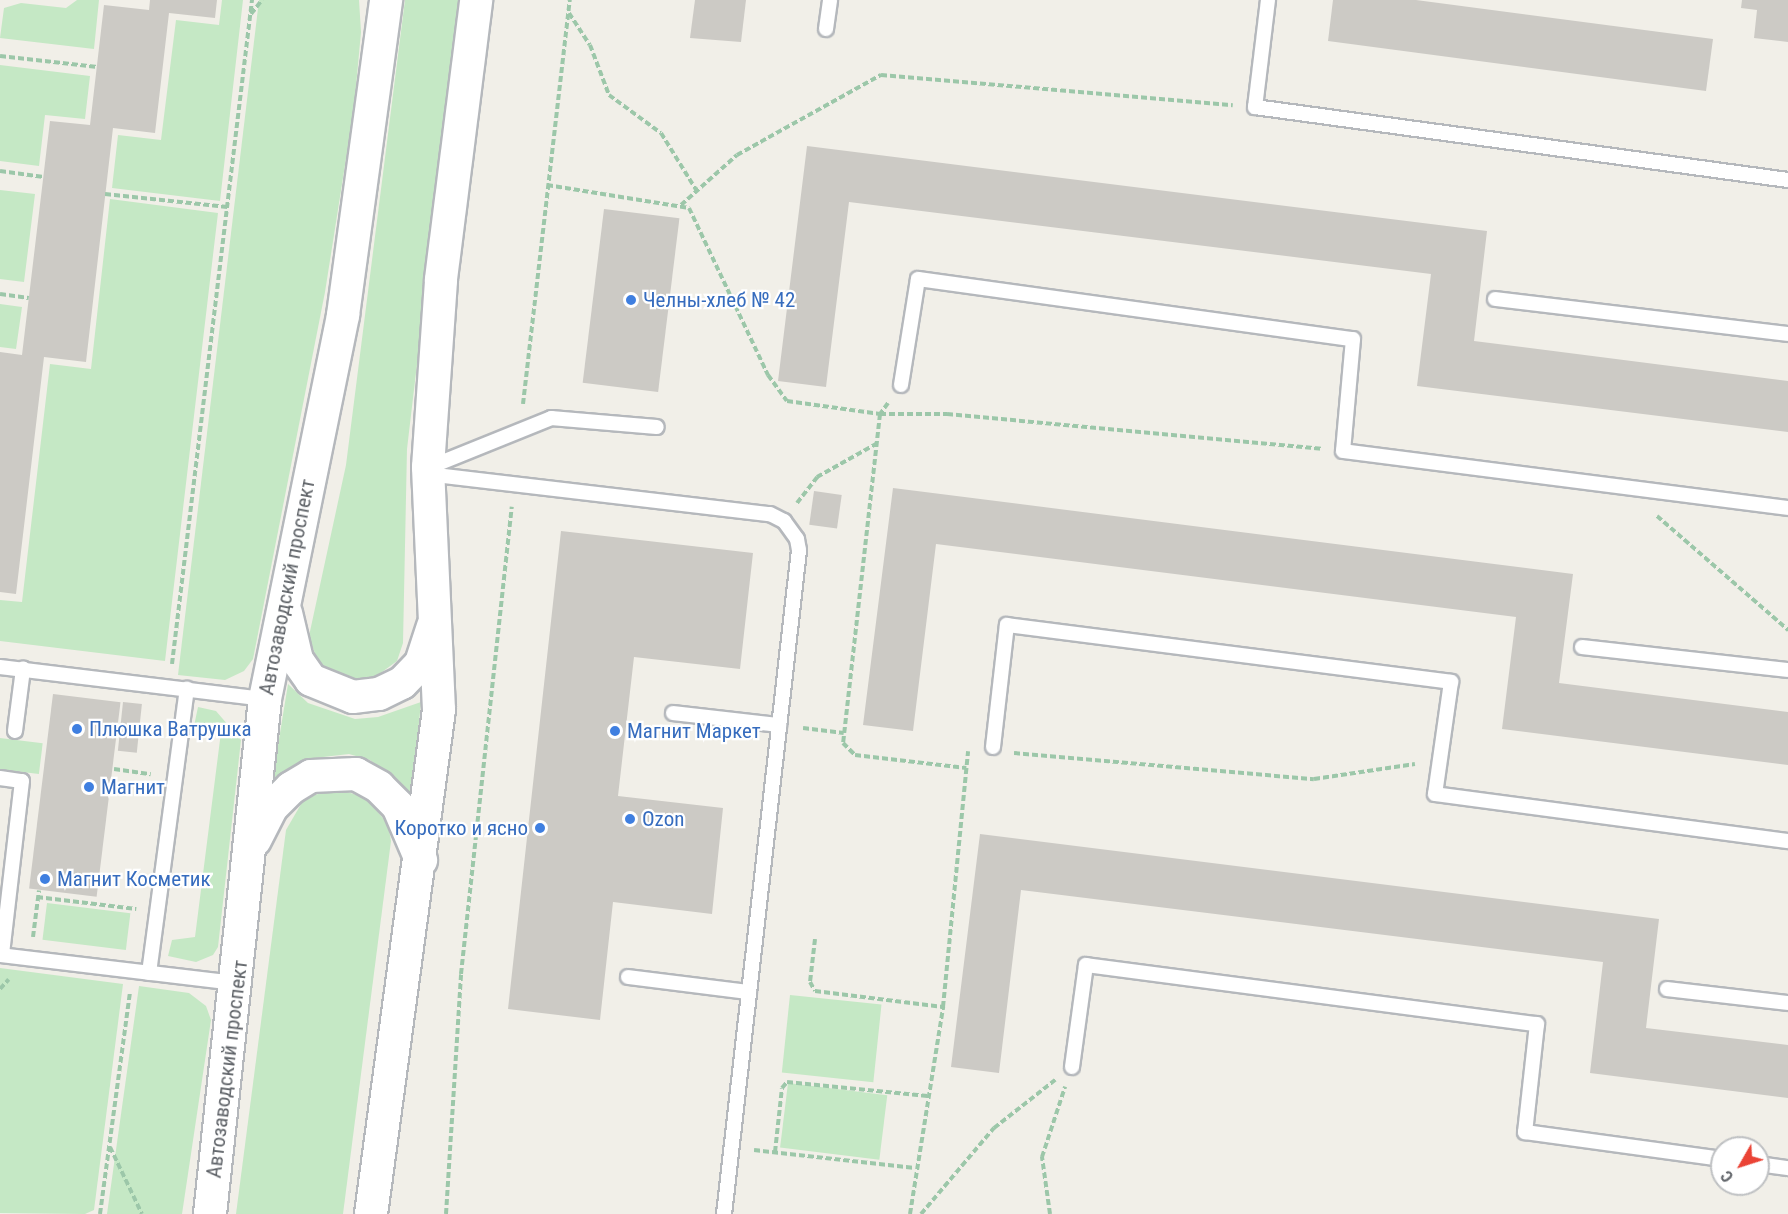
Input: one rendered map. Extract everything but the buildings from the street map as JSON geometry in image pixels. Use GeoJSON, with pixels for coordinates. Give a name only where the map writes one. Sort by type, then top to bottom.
{"type":"FeatureCollection","features":[{"type":"Feature","properties":{"kind":"street","name":"Автозаводский проспект"},"geometry":{"type":"LineString","coordinates":[[210,1214],[238,984],[265,699],[343,315],[386,0]]}},
{"type":"Feature","properties":{"kind":"street"},"geometry":{"type":"LineString","coordinates":[[371,1214],[421,861],[439,710],[428,471],[441,279],[476,0]]}},
{"type":"Feature","properties":{"kind":"street"},"geometry":{"type":"LineString","coordinates":[[283,602],[297,660],[311,680],[353,698],[379,694],[402,683],[421,663],[435,624]]}},
{"type":"Feature","properties":{"kind":"street"},"geometry":{"type":"LineString","coordinates":[[249,850],[272,807],[291,788],[332,772],[356,774],[379,787],[398,806],[421,861]]}},
{"type":"Feature","properties":{"kind":"lane"},"geometry":{"type":"LineString","coordinates":[[826,29],[830,0]]}},
{"type":"Feature","properties":{"kind":"lane"},"geometry":{"type":"LineString","coordinates":[[1268,0],[1255,107],[1788,180]]}},
{"type":"Feature","properties":{"kind":"lane"},"geometry":{"type":"LineString","coordinates":[[901,385],[918,279],[1353,339],[1343,451],[1788,508]]}},
{"type":"Feature","properties":{"kind":"lane"},"geometry":{"type":"LineString","coordinates":[[1495,299],[1788,334]]}},
{"type":"Feature","properties":{"kind":"lane"},"geometry":{"type":"LineString","coordinates":[[428,471],[521,428],[551,418],[657,427]]}},
{"type":"Feature","properties":{"kind":"lane"},"geometry":{"type":"LineString","coordinates":[[428,471],[514,484],[770,514],[784,521],[800,550],[724,1214]]}},
{"type":"Feature","properties":{"kind":"lane"},"geometry":{"type":"LineString","coordinates":[[993,747],[1007,625],[1451,682],[1435,794],[1788,841]]}},
{"type":"Feature","properties":{"kind":"lane"},"geometry":{"type":"LineString","coordinates":[[1582,647],[1788,670]]}},
{"type":"Feature","properties":{"kind":"lane"},"geometry":{"type":"LineString","coordinates":[[0,667],[265,699]]}},
{"type":"Feature","properties":{"kind":"lane"},"geometry":{"type":"LineString","coordinates":[[15,731],[23,669]]}},
{"type":"Feature","properties":{"kind":"lane"},"geometry":{"type":"LineString","coordinates":[[149,973],[187,689]]}},
{"type":"Feature","properties":{"kind":"lane"},"geometry":{"type":"LineString","coordinates":[[673,713],[779,725]]}},
{"type":"Feature","properties":{"kind":"lane"},"geometry":{"type":"LineString","coordinates":[[0,778],[21,781],[1,955],[238,984]]}},
{"type":"Feature","properties":{"kind":"lane"},"geometry":{"type":"LineString","coordinates":[[1072,1067],[1086,965],[1537,1024],[1525,1132],[1710,1157]]}},
{"type":"Feature","properties":{"kind":"lane"},"geometry":{"type":"LineString","coordinates":[[628,978],[749,992]]}},
{"type":"Feature","properties":{"kind":"lane"},"geometry":{"type":"LineString","coordinates":[[1667,989],[1788,1003]]}},
{"type":"Feature","properties":{"kind":"lane"},"geometry":{"type":"LineString","coordinates":[[1770,1166],[1788,1168]]}},
{"type":"Feature","properties":{"kind":"path"},"geometry":{"type":"LineString","coordinates":[[171,673],[252,0]]}},
{"type":"Feature","properties":{"kind":"path"},"geometry":{"type":"LineString","coordinates":[[251,14],[262,0]]}},
{"type":"Feature","properties":{"kind":"path"},"geometry":{"type":"LineString","coordinates":[[521,428],[547,185],[570,0]]}},
{"type":"Feature","properties":{"kind":"path"},"geometry":{"type":"LineString","coordinates":[[568,12],[590,45],[609,95],[661,133],[698,193]]}},
{"type":"Feature","properties":{"kind":"path"},"geometry":{"type":"LineString","coordinates":[[0,56],[97,68]]}},
{"type":"Feature","properties":{"kind":"path"},"geometry":{"type":"LineString","coordinates":[[681,205],[698,193],[736,155],[881,75],[1255,107]]}},
{"type":"Feature","properties":{"kind":"path"},"geometry":{"type":"LineString","coordinates":[[0,171],[44,177]]}},
{"type":"Feature","properties":{"kind":"path"},"geometry":{"type":"LineString","coordinates":[[547,185],[689,208],[768,375],[786,401],[880,414],[947,414],[1343,451]]}},
{"type":"Feature","properties":{"kind":"path"},"geometry":{"type":"LineString","coordinates":[[105,194],[227,207]]}},
{"type":"Feature","properties":{"kind":"path"},"geometry":{"type":"LineString","coordinates":[[0,294],[29,298]]}},
{"type":"Feature","properties":{"kind":"path"},"geometry":{"type":"LineString","coordinates":[[880,414],[844,733],[845,747],[855,755],[966,768]]}},
{"type":"Feature","properties":{"kind":"path"},"geometry":{"type":"LineString","coordinates":[[784,521],[817,477],[877,443]]}},
{"type":"Feature","properties":{"kind":"path"},"geometry":{"type":"LineString","coordinates":[[446,1214],[461,974],[514,484]]}},
{"type":"Feature","properties":{"kind":"path"},"geometry":{"type":"LineString","coordinates":[[1622,486],[1788,630]]}},
{"type":"Feature","properties":{"kind":"path"},"geometry":{"type":"LineString","coordinates":[[779,725],[844,733]]}},
{"type":"Feature","properties":{"kind":"path"},"geometry":{"type":"LineString","coordinates":[[910,1214],[915,1168],[943,1007],[969,745],[993,747],[1021,754],[1314,779],[1440,761]]}},
{"type":"Feature","properties":{"kind":"path"},"geometry":{"type":"LineString","coordinates":[[114,770],[151,774]]}},
{"type":"Feature","properties":{"kind":"path"},"geometry":{"type":"LineString","coordinates":[[33,943],[39,890]]}},
{"type":"Feature","properties":{"kind":"path"},"geometry":{"type":"LineString","coordinates":[[38,897],[137,909]]}},
{"type":"Feature","properties":{"kind":"path"},"geometry":{"type":"LineString","coordinates":[[814,939],[810,982],[815,991],[943,1007]]}},
{"type":"Feature","properties":{"kind":"path"},"geometry":{"type":"LineString","coordinates":[[100,1214],[130,971]]}},
{"type":"Feature","properties":{"kind":"path"},"geometry":{"type":"LineString","coordinates":[[921,1214],[994,1128],[1072,1067]]}},
{"type":"Feature","properties":{"kind":"path"},"geometry":{"type":"LineString","coordinates":[[1050,1214],[1042,1157],[1072,1067]]}},
{"type":"Feature","properties":{"kind":"path"},"geometry":{"type":"LineString","coordinates":[[775,1152],[782,1088],[787,1082],[927,1096]]}},
{"type":"Feature","properties":{"kind":"path"},"geometry":{"type":"LineString","coordinates":[[109,1146],[142,1214]]}},
{"type":"Feature","properties":{"kind":"path"},"geometry":{"type":"LineString","coordinates":[[732,1148],[915,1168]]}},
{"type":"Feature","properties":{"kind":"green space"},"geometry":{"type":"Polygon","coordinates":[[[77,0],[99,0],[94,49],[0,38],[4,8],[21,3],[66,8],[77,0]]]}},
{"type":"Feature","properties":{"kind":"green space"},"geometry":{"type":"Polygon","coordinates":[[[222,0],[243,0],[220,201],[112,188],[118,135],[161,140],[176,20],[219,25],[222,0]]]}},
{"type":"Feature","properties":{"kind":"green space"},"geometry":{"type":"Polygon","coordinates":[[[259,0],[359,0],[361,32],[354,108],[325,292],[253,659],[244,671],[225,680],[178,675],[259,0]]]}},
{"type":"Feature","properties":{"kind":"green space"},"geometry":{"type":"Polygon","coordinates":[[[405,0],[460,0],[407,449],[403,643],[397,661],[367,683],[343,680],[326,669],[316,657],[309,636],[346,465],[405,0]]]}},
{"type":"Feature","properties":{"kind":"green space"},"geometry":{"type":"Polygon","coordinates":[[[0,65],[90,76],[85,119],[45,115],[39,166],[0,161],[0,65]]]}},
{"type":"Feature","properties":{"kind":"green space"},"geometry":{"type":"Polygon","coordinates":[[[0,190],[35,194],[24,282],[0,279],[0,190]]]}},
{"type":"Feature","properties":{"kind":"green space"},"geometry":{"type":"Polygon","coordinates":[[[110,199],[218,213],[165,661],[0,641],[0,600],[22,602],[50,364],[91,369],[110,199]]]}},
{"type":"Feature","properties":{"kind":"green space"},"geometry":{"type":"Polygon","coordinates":[[[0,304],[22,307],[16,349],[0,347],[0,304]]]}},
{"type":"Feature","properties":{"kind":"green space"},"geometry":{"type":"Polygon","coordinates":[[[288,684],[308,703],[355,719],[378,717],[421,702],[412,795],[370,760],[349,754],[306,759],[272,782],[288,684]]]}},
{"type":"Feature","properties":{"kind":"green space"},"geometry":{"type":"Polygon","coordinates":[[[198,707],[216,711],[241,740],[218,947],[213,955],[196,962],[168,956],[172,940],[195,937],[221,732],[194,726],[198,707]]]}},
{"type":"Feature","properties":{"kind":"green space"},"geometry":{"type":"Polygon","coordinates":[[[0,738],[43,743],[39,774],[0,769],[0,738]]]}},
{"type":"Feature","properties":{"kind":"green space"},"geometry":{"type":"Polygon","coordinates":[[[335,788],[366,798],[388,824],[391,841],[343,1214],[236,1214],[286,830],[304,799],[335,788]]]}},
{"type":"Feature","properties":{"kind":"green space"},"geometry":{"type":"Polygon","coordinates":[[[47,903],[130,913],[126,950],[42,940],[47,903]]]}},
{"type":"Feature","properties":{"kind":"green space"},"geometry":{"type":"Polygon","coordinates":[[[0,968],[123,984],[94,1210],[85,1214],[0,1213],[0,968]]]}},
{"type":"Feature","properties":{"kind":"green space"},"geometry":{"type":"Polygon","coordinates":[[[139,986],[189,993],[206,1006],[211,1020],[182,1214],[107,1214],[139,986]]]}},
{"type":"Feature","properties":{"kind":"green space"},"geometry":{"type":"Polygon","coordinates":[[[790,995],[881,1005],[873,1082],[782,1073],[790,995]]]}},
{"type":"Feature","properties":{"kind":"green space"},"geometry":{"type":"Polygon","coordinates":[[[788,1083],[887,1095],[879,1160],[780,1148],[788,1083]]]}},
{"type":"Feature","properties":{"kind":"place","name":"Челны-хлеб № 42"},"geometry":{"type":"Point","coordinates":[631,300]}},
{"type":"Feature","properties":{"kind":"place","name":"Плюшка Ватрушка"},"geometry":{"type":"Point","coordinates":[77,729]}},
{"type":"Feature","properties":{"kind":"place","name":"Магнит Маркет"},"geometry":{"type":"Point","coordinates":[615,731]}},
{"type":"Feature","properties":{"kind":"place","name":"Магнит"},"geometry":{"type":"Point","coordinates":[89,787]}},
{"type":"Feature","properties":{"kind":"place","name":"Ozon"},"geometry":{"type":"Point","coordinates":[630,819]}},
{"type":"Feature","properties":{"kind":"place","name":"Коротко и ясно"},"geometry":{"type":"Point","coordinates":[540,828]}},
{"type":"Feature","properties":{"kind":"place","name":"Магнит Косметик"},"geometry":{"type":"Point","coordinates":[45,879]}}]}
